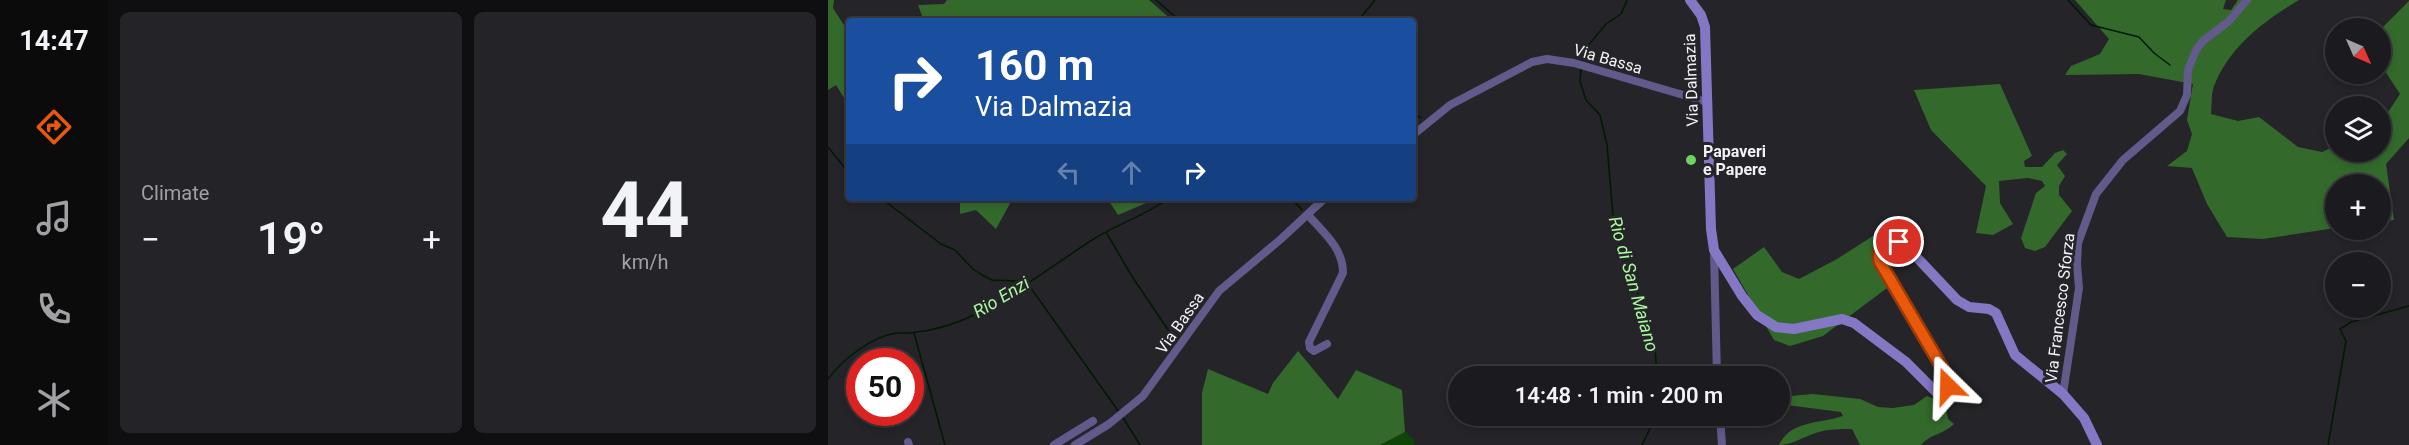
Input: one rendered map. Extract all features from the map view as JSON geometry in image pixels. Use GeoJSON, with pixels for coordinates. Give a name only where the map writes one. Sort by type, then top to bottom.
{"type":"FeatureCollection","features":[{"type":"Feature","properties":{"kind":"main road","name":"Via Dalmazia"},"geometry":{"type":"LineString","coordinates":[[1690,0],[1701,15],[1705,27],[1709,198],[1714,249],[1742,296],[1757,315],[1776,327],[1794,329],[1842,319],[1854,323],[1906,362],[1935,391],[1943,393],[1948,386],[1947,376],[1882,267],[1878,256],[1885,243],[1899,242],[1908,248],[1957,300],[1969,307],[1989,309],[1996,313],[2015,355],[2063,394],[2084,418],[2097,445]]}},
{"type":"Feature","properties":{"kind":"street","name":"Via Francesco Sforza"},"geometry":{"type":"LineString","coordinates":[[2063,394],[2079,288],[2076,264],[2078,243],[2096,194],[2116,169],[2184,105],[2189,86],[2188,70],[2192,59],[2203,41],[2229,21],[2247,0]]}},
{"type":"Feature","properties":{"kind":"street","name":"Via Bassa"},"geometry":{"type":"LineString","coordinates":[[1416,133],[1450,105],[1532,62],[1547,59],[1574,63],[1707,102]]}},
{"type":"Feature","properties":{"kind":"street","name":"Via Bassa"},"geometry":{"type":"LineString","coordinates":[[1069,436],[1075,445],[1121,415],[1143,396],[1219,291],[1322,201]]}},
{"type":"Feature","properties":{"kind":"street"},"geometry":{"type":"LineString","coordinates":[[1308,215],[1340,252],[1343,262],[1343,273],[1309,342],[1310,348],[1314,351],[1327,344]]}},
{"type":"Feature","properties":{"kind":"street"},"geometry":{"type":"LineString","coordinates":[[1714,249],[1716,366]]}},
{"type":"Feature","properties":{"kind":"street"},"geometry":{"type":"LineString","coordinates":[[1054,445],[1093,421]]}},
{"type":"Feature","properties":{"kind":"street"},"geometry":{"type":"LineString","coordinates":[[1721,426],[1722,445]]}},
{"type":"Feature","properties":{"kind":"green space"},"geometry":{"type":"Polygon","coordinates":[[[828,0],[834,0],[833,8],[846,28],[846,101],[836,85],[828,90],[828,0]]]}},
{"type":"Feature","properties":{"kind":"green space"},"geometry":{"type":"Polygon","coordinates":[[[947,0],[1149,0],[1170,18],[923,18],[918,5],[944,4],[947,0]]]}},
{"type":"Feature","properties":{"kind":"green space"},"geometry":{"type":"Polygon","coordinates":[[[2075,0],[2226,0],[2223,9],[2231,10],[2238,0],[2299,0],[2249,36],[2229,59],[2214,86],[2211,114],[2238,121],[2259,117],[2298,147],[2325,151],[2325,162],[2388,162],[2387,174],[2325,174],[2325,230],[2263,239],[2227,237],[2207,204],[2192,168],[2167,166],[2187,151],[2192,134],[2187,120],[2193,84],[2139,74],[2065,75],[2071,66],[2100,54],[2109,39],[2075,0]]]}},
{"type":"Feature","properties":{"kind":"green space"},"geometry":{"type":"Polygon","coordinates":[[[2409,1],[2409,138],[2391,158],[2391,108],[2400,94],[2391,80],[2391,19],[2409,1]]]}},
{"type":"Feature","properties":{"kind":"green space"},"geometry":{"type":"Polygon","coordinates":[[[2000,84],[2032,156],[2024,161],[2025,167],[2042,167],[2055,153],[2063,150],[2067,154],[2057,165],[2065,176],[2059,186],[2059,195],[2072,211],[2045,247],[2035,251],[2025,248],[2021,238],[2036,193],[2045,186],[2042,181],[2028,178],[1999,181],[2000,203],[2013,224],[1993,235],[1976,233],[1986,186],[1931,130],[1914,90],[2000,84]]]}},
{"type":"Feature","properties":{"kind":"green space"},"geometry":{"type":"Polygon","coordinates":[[[2391,199],[2394,220],[2391,220],[2391,199]]]}},
{"type":"Feature","properties":{"kind":"green space"},"geometry":{"type":"Polygon","coordinates":[[[960,201],[1011,201],[996,229],[976,210],[960,214],[960,201]]]}},
{"type":"Feature","properties":{"kind":"green space"},"geometry":{"type":"Polygon","coordinates":[[[1109,201],[1151,201],[1118,215],[1109,201]]]}},
{"type":"Feature","properties":{"kind":"green space"},"geometry":{"type":"Polygon","coordinates":[[[1873,236],[1895,282],[1823,336],[1790,346],[1774,340],[1733,269],[1764,247],[1782,272],[1799,279],[1873,236]]]}},
{"type":"Feature","properties":{"kind":"green space"},"geometry":{"type":"Polygon","coordinates":[[[1298,351],[1338,399],[1356,370],[1402,390],[1405,432],[1380,445],[1202,445],[1202,393],[1208,369],[1268,394],[1273,383],[1298,351]]]}},
{"type":"Feature","properties":{"kind":"green space"},"geometry":{"type":"Polygon","coordinates":[[[1813,394],[1860,399],[1878,407],[1893,408],[1914,405],[1927,396],[1945,404],[1948,419],[1954,424],[1921,445],[1860,445],[1852,429],[1835,429],[1779,445],[1784,437],[1798,427],[1843,416],[1841,412],[1790,405],[1790,396],[1813,394]]]}},
{"type":"Feature","properties":{"kind":"green space"},"geometry":{"type":"Polygon","coordinates":[[[1405,432],[1414,440],[1415,445],[1380,445],[1405,432]]]}},
{"type":"Feature","properties":{"kind":"waterway"},"geometry":{"type":"LineString","coordinates":[[1156,0],[1177,18]]}},
{"type":"Feature","properties":{"kind":"waterway","name":"Rio Enzi"},"geometry":{"type":"LineString","coordinates":[[1360,18],[1375,0]]}},
{"type":"Feature","properties":{"kind":"waterway","name":"Rio di San Maiano"},"geometry":{"type":"LineString","coordinates":[[1582,61],[1587,47],[1606,24],[1621,14],[1627,0]]}},
{"type":"Feature","properties":{"kind":"waterway"},"geometry":{"type":"LineString","coordinates":[[2068,0],[2091,25],[2139,37],[2154,53],[2170,65]]}},
{"type":"Feature","properties":{"kind":"waterway","name":"Rio di San Maiano"},"geometry":{"type":"LineString","coordinates":[[1581,69],[1580,81],[1586,100],[1600,115],[1607,145],[1614,228],[1639,296],[1645,332],[1655,348],[1656,366]]}},
{"type":"Feature","properties":{"kind":"waterway"},"geometry":{"type":"LineString","coordinates":[[1416,114],[1421,118]]}},
{"type":"Feature","properties":{"kind":"waterway"},"geometry":{"type":"LineString","coordinates":[[828,147],[846,169]]}},
{"type":"Feature","properties":{"kind":"waterway"},"geometry":{"type":"LineString","coordinates":[[885,201],[941,244],[955,250],[982,275],[992,280],[1017,281],[1021,287]]}},
{"type":"Feature","properties":{"kind":"waterway","name":"Rio Enzi"},"geometry":{"type":"LineString","coordinates":[[828,379],[841,364],[867,344],[887,335],[946,326],[972,316],[1009,296],[1092,240],[1164,201]]}},
{"type":"Feature","properties":{"kind":"waterway"},"geometry":{"type":"LineString","coordinates":[[1294,201],[1302,210]]}},
{"type":"Feature","properties":{"kind":"waterway"},"geometry":{"type":"LineString","coordinates":[[1106,232],[1133,278],[1177,343]]}},
{"type":"Feature","properties":{"kind":"waterway"},"geometry":{"type":"LineString","coordinates":[[1028,284],[1119,412]]}},
{"type":"Feature","properties":{"kind":"waterway"},"geometry":{"type":"LineString","coordinates":[[2328,445],[2346,341],[2340,329],[2351,322],[2409,306]]}},
{"type":"Feature","properties":{"kind":"waterway"},"geometry":{"type":"LineString","coordinates":[[914,333],[945,445]]}},
{"type":"Feature","properties":{"kind":"waterway"},"geometry":{"type":"LineString","coordinates":[[1122,416],[1140,445]]}},
{"type":"Feature","properties":{"kind":"waterway","name":"Rio di San Maiano"},"geometry":{"type":"LineString","coordinates":[[1642,445],[1651,426]]}},
{"type":"Feature","properties":{"kind":"place","name":"Papaveri e Papere"},"geometry":{"type":"Point","coordinates":[1691,160]}},
{"type":"Feature","properties":{"kind":"route"},"geometry":{"type":"LineString","coordinates":[[1899,242],[1890,241],[1881,247],[1878,256],[1880,262],[1947,376],[1948,386]]}}]}
